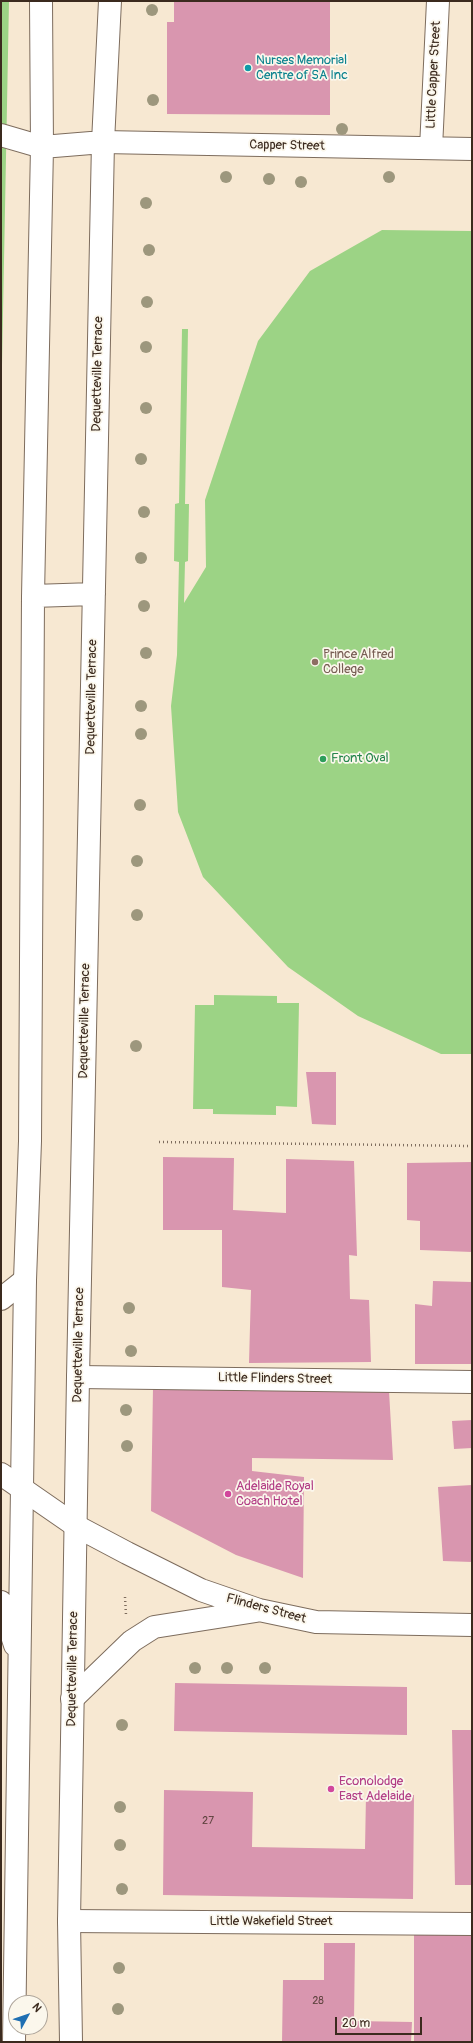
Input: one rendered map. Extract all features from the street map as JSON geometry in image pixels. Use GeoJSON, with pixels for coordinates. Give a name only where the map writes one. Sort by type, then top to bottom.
{"type":"FeatureCollection","features":[{"type":"Feature","properties":{"kind":"main road"},"geometry":{"type":"LineString","coordinates":[[14,2042],[25,1280],[30,1134],[33,596],[42,147],[41,1]]}},
{"type":"Feature","properties":{"kind":"main road","name":"Dequetteville Terrace"},"geometry":{"type":"LineString","coordinates":[[71,2042],[69,1921],[78,1377],[103,142],[110,1]]}},
{"type":"Feature","properties":{"kind":"main road","name":"Little Capper Street"},"geometry":{"type":"LineString","coordinates":[[431,148],[438,1]]}},
{"type":"Feature","properties":{"kind":"main road"},"geometry":{"type":"LineString","coordinates":[[1,135],[42,147]]}},
{"type":"Feature","properties":{"kind":"main road","name":"Capper Street"},"geometry":{"type":"LineString","coordinates":[[42,147],[103,142],[472,149]]}},
{"type":"Feature","properties":{"kind":"main road"},"geometry":{"type":"LineString","coordinates":[[33,596],[94,594]]}},
{"type":"Feature","properties":{"kind":"main road"},"geometry":{"type":"LineString","coordinates":[[1,1299],[25,1280]]}},
{"type":"Feature","properties":{"kind":"main road","name":"Little Flinders Street"},"geometry":{"type":"LineString","coordinates":[[78,1377],[472,1382]]}},
{"type":"Feature","properties":{"kind":"main road","name":"Flinders Street"},"geometry":{"type":"LineString","coordinates":[[1,1474],[22,1491],[76,1526],[201,1590],[259,1610],[316,1622],[472,1625]]}},
{"type":"Feature","properties":{"kind":"main road"},"geometry":{"type":"LineString","coordinates":[[1,1602],[20,1663]]}},
{"type":"Feature","properties":{"kind":"main road"},"geometry":{"type":"LineString","coordinates":[[72,1699],[132,1641],[154,1627],[259,1610]]}},
{"type":"Feature","properties":{"kind":"main road","name":"Little Wakefield Street"},"geometry":{"type":"LineString","coordinates":[[69,1921],[472,1924]]}},
{"type":"Feature","properties":{"kind":"path"},"geometry":{"type":"LineString","coordinates":[[158,1142],[472,1146]]}},
{"type":"Feature","properties":{"kind":"green space"},"geometry":{"type":"Polygon","coordinates":[[[1,1],[9,1],[1,417],[1,1]]]}},
{"type":"Feature","properties":{"kind":"green space","name":"Front Oval"},"geometry":{"type":"Polygon","coordinates":[[[382,230],[472,231],[472,1054],[441,1054],[358,1016],[288,967],[203,877],[178,812],[171,706],[177,655],[179,562],[174,561],[175,504],[179,503],[182,329],[188,329],[185,504],[189,504],[188,561],[185,562],[184,603],[206,567],[205,500],[258,341],[310,271],[382,230]]]}},
{"type":"Feature","properties":{"kind":"green space"},"geometry":{"type":"Polygon","coordinates":[[[214,995],[277,996],[277,1003],[299,1003],[297,1107],[276,1106],[276,1115],[213,1114],[213,1109],[193,1109],[195,1005],[214,1005],[214,995]]]}},
{"type":"Feature","properties":{"kind":"building","name":"Nurses Memorial Centre of SA Inc"},"geometry":{"type":"Polygon","coordinates":[[[174,1],[330,1],[330,115],[167,114],[167,22],[174,22],[174,1]]]}},
{"type":"Feature","properties":{"kind":"building"},"geometry":{"type":"Polygon","coordinates":[[[306,1072],[336,1072],[336,1125],[312,1124],[306,1072]]]}},
{"type":"Feature","properties":{"kind":"building"},"geometry":{"type":"Polygon","coordinates":[[[163,1157],[234,1158],[233,1210],[286,1213],[286,1159],[354,1161],[357,1256],[349,1255],[350,1299],[369,1300],[371,1362],[249,1363],[251,1290],[222,1287],[222,1230],[163,1230],[163,1157]]]}},
{"type":"Feature","properties":{"kind":"building"},"geometry":{"type":"Polygon","coordinates":[[[472,1162],[472,1252],[420,1250],[420,1221],[407,1220],[407,1163],[472,1162]]]}},
{"type":"Feature","properties":{"kind":"building"},"geometry":{"type":"Polygon","coordinates":[[[433,1281],[472,1282],[472,1364],[415,1364],[415,1304],[432,1306],[433,1281]]]}},
{"type":"Feature","properties":{"kind":"building","name":"Adelaide Royal Coach Hotel"},"geometry":{"type":"Polygon","coordinates":[[[153,1388],[389,1391],[393,1460],[252,1458],[252,1471],[304,1477],[303,1578],[236,1555],[151,1511],[153,1388]]]}},
{"type":"Feature","properties":{"kind":"building"},"geometry":{"type":"Polygon","coordinates":[[[472,1420],[472,1448],[454,1449],[452,1421],[472,1420]]]}},
{"type":"Feature","properties":{"kind":"building"},"geometry":{"type":"Polygon","coordinates":[[[472,1485],[472,1562],[443,1561],[438,1487],[472,1485]]]}},
{"type":"Feature","properties":{"kind":"building"},"geometry":{"type":"Polygon","coordinates":[[[175,1683],[407,1687],[407,1735],[174,1731],[175,1683]]]}},
{"type":"Feature","properties":{"kind":"building"},"geometry":{"type":"Polygon","coordinates":[[[452,1730],[472,1730],[472,1885],[455,1885],[452,1730]]]}},
{"type":"Feature","properties":{"kind":"building"},"geometry":{"type":"Polygon","coordinates":[[[164,1790],[253,1792],[252,1847],[365,1849],[366,1795],[414,1795],[413,1899],[163,1895],[164,1790]]]}},
{"type":"Feature","properties":{"kind":"building"},"geometry":{"type":"Polygon","coordinates":[[[414,1927],[472,1928],[472,2042],[414,2042],[414,1927]]]}},
{"type":"Feature","properties":{"kind":"building"},"geometry":{"type":"Polygon","coordinates":[[[324,1943],[355,1943],[354,2021],[412,2022],[411,2042],[282,2042],[283,1980],[324,1980],[324,1943]]]}},
{"type":"Feature","properties":{"kind":"place","name":"Nurses Memorial Centre of SA Inc"},"geometry":{"type":"Point","coordinates":[248,68]}},
{"type":"Feature","properties":{"kind":"place","name":"Prince Alfred College"},"geometry":{"type":"Point","coordinates":[315,662]}},
{"type":"Feature","properties":{"kind":"place","name":"Front Oval"},"geometry":{"type":"Point","coordinates":[323,759]}},
{"type":"Feature","properties":{"kind":"place","name":"Adelaide Royal Coach Hotel"},"geometry":{"type":"Point","coordinates":[228,1494]}},
{"type":"Feature","properties":{"kind":"place","name":"Econolodge East Adelaide"},"geometry":{"type":"Point","coordinates":[331,1789]}}]}
